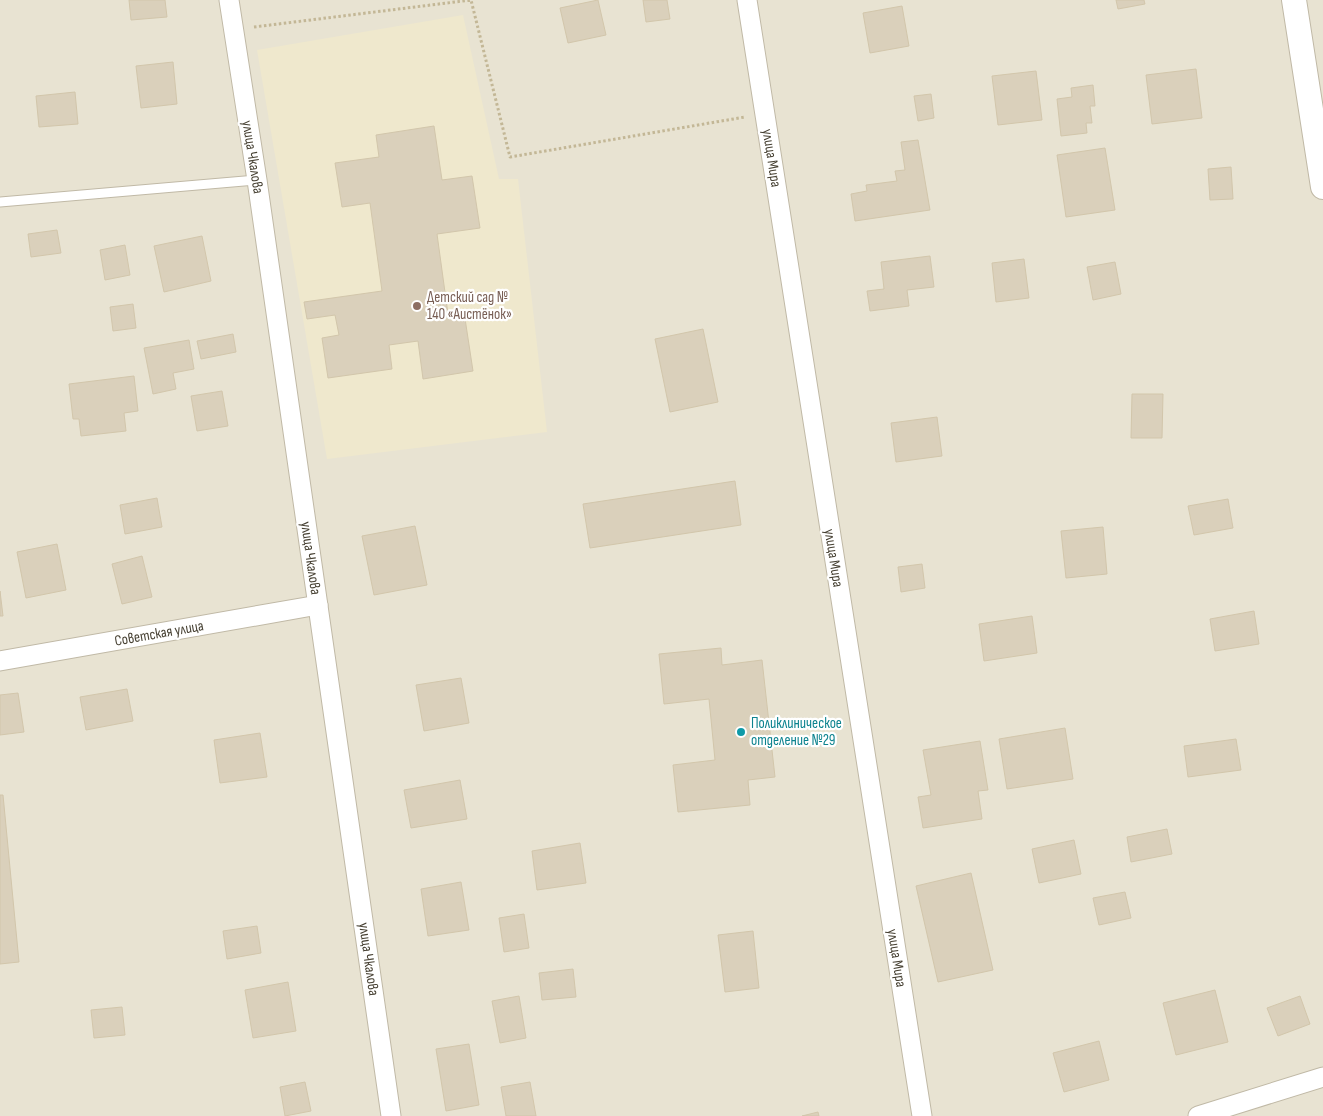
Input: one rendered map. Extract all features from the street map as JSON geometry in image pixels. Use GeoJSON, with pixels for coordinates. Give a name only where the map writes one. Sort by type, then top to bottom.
{"type":"FeatureCollection","features":[{"type":"Feature","properties":{"kind":"street","name":"улица Чкалова"},"geometry":{"type":"LineString","coordinates":[[229,0],[257,180],[391,1116]]}},
{"type":"Feature","properties":{"kind":"street","name":"улица Мира"},"geometry":{"type":"LineString","coordinates":[[747,0],[922,1116]]}},
{"type":"Feature","properties":{"kind":"street"},"geometry":{"type":"LineString","coordinates":[[1294,0],[1323,187]]}},
{"type":"Feature","properties":{"kind":"street","name":"Советская улица"},"geometry":{"type":"LineString","coordinates":[[0,661],[318,605]]}},
{"type":"Feature","properties":{"kind":"street"},"geometry":{"type":"LineString","coordinates":[[1198,1116],[1323,1076]]}},
{"type":"Feature","properties":{"kind":"lane"},"geometry":{"type":"LineString","coordinates":[[0,202],[257,180]]}},
{"type":"Feature","properties":{"kind":"path"},"geometry":{"type":"LineString","coordinates":[[234,30],[471,0],[510,157],[765,114]]}},
{"type":"Feature","properties":{"kind":"shaded area"},"geometry":{"type":"Polygon","coordinates":[[[0,0],[1323,0],[1323,1116],[0,1116],[0,0]]]}},
{"type":"Feature","properties":{"kind":"shaded area","name":"Детский сад № 140 «Аистёнок»"},"geometry":{"type":"Polygon","coordinates":[[[463,15],[499,179],[518,179],[547,432],[327,459],[257,50],[463,15]]]}},
{"type":"Feature","properties":{"kind":"building"},"geometry":{"type":"Polygon","coordinates":[[[129,0],[165,0],[167,17],[131,20],[129,0]]]}},
{"type":"Feature","properties":{"kind":"building"},"geometry":{"type":"Polygon","coordinates":[[[598,0],[606,35],[568,43],[560,8],[598,0]]]}},
{"type":"Feature","properties":{"kind":"building"},"geometry":{"type":"Polygon","coordinates":[[[643,0],[667,0],[670,19],[646,22],[643,0]]]}},
{"type":"Feature","properties":{"kind":"building"},"geometry":{"type":"Polygon","coordinates":[[[1116,0],[1144,0],[1145,4],[1118,9],[1116,0]]]}},
{"type":"Feature","properties":{"kind":"building"},"geometry":{"type":"Polygon","coordinates":[[[902,6],[909,46],[870,53],[863,13],[902,6]]]}},
{"type":"Feature","properties":{"kind":"building"},"geometry":{"type":"Polygon","coordinates":[[[173,62],[177,104],[141,108],[136,66],[173,62]]]}},
{"type":"Feature","properties":{"kind":"building"},"geometry":{"type":"Polygon","coordinates":[[[1196,69],[1202,118],[1152,124],[1146,75],[1196,69]]]}},
{"type":"Feature","properties":{"kind":"building"},"geometry":{"type":"Polygon","coordinates":[[[1036,71],[1042,120],[998,125],[992,76],[1036,71]]]}},
{"type":"Feature","properties":{"kind":"building"},"geometry":{"type":"Polygon","coordinates":[[[1093,85],[1095,106],[1090,106],[1092,123],[1086,123],[1087,133],[1061,136],[1057,99],[1072,97],[1071,88],[1093,85]]]}},
{"type":"Feature","properties":{"kind":"building"},"geometry":{"type":"Polygon","coordinates":[[[75,92],[78,124],[39,127],[36,96],[75,92]]]}},
{"type":"Feature","properties":{"kind":"building"},"geometry":{"type":"Polygon","coordinates":[[[931,94],[934,118],[918,121],[914,96],[931,94]]]}},
{"type":"Feature","properties":{"kind":"building"},"geometry":{"type":"Polygon","coordinates":[[[434,126],[442,180],[472,176],[480,228],[437,234],[448,314],[464,312],[473,371],[423,379],[418,341],[389,345],[392,369],[328,378],[322,338],[339,335],[335,315],[307,319],[304,302],[382,291],[370,203],[342,207],[335,163],[379,157],[376,135],[434,126]]]}},
{"type":"Feature","properties":{"kind":"building"},"geometry":{"type":"Polygon","coordinates":[[[918,140],[930,210],[855,221],[851,194],[867,191],[866,185],[897,181],[895,171],[905,170],[901,142],[918,140]]]}},
{"type":"Feature","properties":{"kind":"building"},"geometry":{"type":"Polygon","coordinates":[[[1105,148],[1115,210],[1066,217],[1057,155],[1105,148]]]}},
{"type":"Feature","properties":{"kind":"building"},"geometry":{"type":"Polygon","coordinates":[[[1231,167],[1233,199],[1210,200],[1208,169],[1231,167]]]}},
{"type":"Feature","properties":{"kind":"building"},"geometry":{"type":"Polygon","coordinates":[[[57,230],[61,253],[31,257],[28,234],[57,230]]]}},
{"type":"Feature","properties":{"kind":"building"},"geometry":{"type":"Polygon","coordinates":[[[202,236],[211,281],[164,292],[154,246],[202,236]]]}},
{"type":"Feature","properties":{"kind":"building"},"geometry":{"type":"Polygon","coordinates":[[[125,245],[130,275],[105,280],[100,250],[125,245]]]}},
{"type":"Feature","properties":{"kind":"building"},"geometry":{"type":"Polygon","coordinates":[[[930,256],[934,287],[907,290],[909,306],[870,311],[867,291],[884,289],[881,262],[930,256]]]}},
{"type":"Feature","properties":{"kind":"building"},"geometry":{"type":"Polygon","coordinates":[[[1024,259],[1029,298],[996,302],[992,263],[1024,259]]]}},
{"type":"Feature","properties":{"kind":"building"},"geometry":{"type":"Polygon","coordinates":[[[1115,262],[1121,294],[1093,300],[1087,267],[1115,262]]]}},
{"type":"Feature","properties":{"kind":"building"},"geometry":{"type":"Polygon","coordinates":[[[133,304],[136,328],[113,331],[110,307],[133,304]]]}},
{"type":"Feature","properties":{"kind":"building"},"geometry":{"type":"Polygon","coordinates":[[[703,329],[718,402],[670,412],[655,339],[703,329]]]}},
{"type":"Feature","properties":{"kind":"building"},"geometry":{"type":"Polygon","coordinates":[[[233,334],[236,352],[201,359],[197,341],[233,334]]]}},
{"type":"Feature","properties":{"kind":"building"},"geometry":{"type":"Polygon","coordinates":[[[189,340],[194,369],[173,373],[176,389],[153,394],[144,348],[189,340]]]}},
{"type":"Feature","properties":{"kind":"building"},"geometry":{"type":"Polygon","coordinates":[[[134,376],[138,411],[124,413],[126,431],[81,436],[79,419],[73,419],[69,384],[134,376]]]}},
{"type":"Feature","properties":{"kind":"building"},"geometry":{"type":"Polygon","coordinates":[[[222,391],[228,426],[197,431],[191,396],[222,391]]]}},
{"type":"Feature","properties":{"kind":"building"},"geometry":{"type":"Polygon","coordinates":[[[1132,394],[1163,394],[1162,438],[1131,438],[1132,394]]]}},
{"type":"Feature","properties":{"kind":"building"},"geometry":{"type":"Polygon","coordinates":[[[937,417],[942,456],[896,462],[891,423],[937,417]]]}},
{"type":"Feature","properties":{"kind":"building"},"geometry":{"type":"Polygon","coordinates":[[[735,481],[741,525],[590,548],[583,504],[735,481]]]}},
{"type":"Feature","properties":{"kind":"building"},"geometry":{"type":"Polygon","coordinates":[[[157,498],[162,527],[125,534],[120,505],[157,498]]]}},
{"type":"Feature","properties":{"kind":"building"},"geometry":{"type":"Polygon","coordinates":[[[1228,499],[1233,528],[1194,535],[1188,506],[1228,499]]]}},
{"type":"Feature","properties":{"kind":"building"},"geometry":{"type":"Polygon","coordinates":[[[415,526],[427,585],[374,595],[362,536],[415,526]]]}},
{"type":"Feature","properties":{"kind":"building"},"geometry":{"type":"Polygon","coordinates":[[[1103,527],[1107,574],[1066,578],[1061,531],[1103,527]]]}},
{"type":"Feature","properties":{"kind":"building"},"geometry":{"type":"Polygon","coordinates":[[[57,544],[66,590],[26,598],[17,552],[57,544]]]}},
{"type":"Feature","properties":{"kind":"building"},"geometry":{"type":"Polygon","coordinates":[[[142,556],[152,597],[122,604],[112,564],[142,556]]]}},
{"type":"Feature","properties":{"kind":"building"},"geometry":{"type":"Polygon","coordinates":[[[922,564],[925,588],[901,592],[898,567],[922,564]]]}},
{"type":"Feature","properties":{"kind":"building"},"geometry":{"type":"Polygon","coordinates":[[[0,591],[3,616],[0,616],[0,591]]]}},
{"type":"Feature","properties":{"kind":"building"},"geometry":{"type":"Polygon","coordinates":[[[1254,611],[1259,644],[1215,651],[1210,619],[1254,611]]]}},
{"type":"Feature","properties":{"kind":"building"},"geometry":{"type":"Polygon","coordinates":[[[1032,616],[1037,653],[984,661],[979,624],[1032,616]]]}},
{"type":"Feature","properties":{"kind":"building","name":"Поликлиническое отделение №29"},"geometry":{"type":"Polygon","coordinates":[[[721,648],[722,665],[762,660],[775,777],[748,780],[750,805],[678,812],[673,765],[715,760],[709,699],[664,704],[659,654],[721,648]]]}},
{"type":"Feature","properties":{"kind":"building"},"geometry":{"type":"Polygon","coordinates":[[[461,678],[469,723],[424,731],[416,685],[461,678]]]}},
{"type":"Feature","properties":{"kind":"building"},"geometry":{"type":"Polygon","coordinates":[[[127,689],[133,721],[86,730],[80,697],[127,689]]]}},
{"type":"Feature","properties":{"kind":"building"},"geometry":{"type":"Polygon","coordinates":[[[18,693],[24,732],[0,735],[0,695],[18,693]]]}},
{"type":"Feature","properties":{"kind":"building"},"geometry":{"type":"Polygon","coordinates":[[[1065,728],[1073,779],[1007,789],[999,739],[1065,728]]]}},
{"type":"Feature","properties":{"kind":"building"},"geometry":{"type":"Polygon","coordinates":[[[260,733],[267,777],[220,783],[214,740],[260,733]]]}},
{"type":"Feature","properties":{"kind":"building"},"geometry":{"type":"Polygon","coordinates":[[[1236,739],[1241,770],[1188,777],[1184,746],[1236,739]]]}},
{"type":"Feature","properties":{"kind":"building"},"geometry":{"type":"Polygon","coordinates":[[[980,741],[988,790],[978,791],[982,819],[923,828],[918,797],[931,795],[923,750],[980,741]]]}},
{"type":"Feature","properties":{"kind":"building"},"geometry":{"type":"Polygon","coordinates":[[[460,780],[467,819],[411,828],[404,790],[460,780]]]}},
{"type":"Feature","properties":{"kind":"building"},"geometry":{"type":"Polygon","coordinates":[[[0,795],[3,795],[19,962],[0,964],[0,795]]]}},
{"type":"Feature","properties":{"kind":"building"},"geometry":{"type":"Polygon","coordinates":[[[1167,829],[1172,854],[1131,862],[1127,837],[1167,829]]]}},
{"type":"Feature","properties":{"kind":"building"},"geometry":{"type":"Polygon","coordinates":[[[1074,840],[1081,874],[1039,883],[1032,849],[1074,840]]]}},
{"type":"Feature","properties":{"kind":"building"},"geometry":{"type":"Polygon","coordinates":[[[580,843],[586,883],[537,890],[532,851],[580,843]]]}},
{"type":"Feature","properties":{"kind":"building"},"geometry":{"type":"Polygon","coordinates":[[[971,873],[993,970],[938,982],[916,886],[971,873]]]}},
{"type":"Feature","properties":{"kind":"building"},"geometry":{"type":"Polygon","coordinates":[[[461,882],[469,930],[428,936],[421,889],[461,882]]]}},
{"type":"Feature","properties":{"kind":"building"},"geometry":{"type":"Polygon","coordinates":[[[1125,892],[1131,918],[1099,925],[1093,898],[1125,892]]]}},
{"type":"Feature","properties":{"kind":"building"},"geometry":{"type":"Polygon","coordinates":[[[524,914],[529,948],[504,952],[499,918],[524,914]]]}},
{"type":"Feature","properties":{"kind":"building"},"geometry":{"type":"Polygon","coordinates":[[[257,926],[261,953],[227,959],[223,931],[257,926]]]}},
{"type":"Feature","properties":{"kind":"building"},"geometry":{"type":"Polygon","coordinates":[[[753,931],[759,988],[725,992],[718,935],[753,931]]]}},
{"type":"Feature","properties":{"kind":"building"},"geometry":{"type":"Polygon","coordinates":[[[573,969],[576,997],[542,1000],[539,973],[573,969]]]}},
{"type":"Feature","properties":{"kind":"building"},"geometry":{"type":"Polygon","coordinates":[[[288,982],[296,1031],[253,1038],[245,990],[288,982]]]}},
{"type":"Feature","properties":{"kind":"building"},"geometry":{"type":"Polygon","coordinates":[[[1215,990],[1228,1042],[1176,1055],[1163,1003],[1215,990]]]}},
{"type":"Feature","properties":{"kind":"building"},"geometry":{"type":"Polygon","coordinates":[[[519,996],[526,1038],[500,1043],[492,1001],[519,996]]]}},
{"type":"Feature","properties":{"kind":"building"},"geometry":{"type":"Polygon","coordinates":[[[1300,996],[1310,1024],[1278,1036],[1267,1008],[1300,996]]]}},
{"type":"Feature","properties":{"kind":"building"},"geometry":{"type":"Polygon","coordinates":[[[122,1007],[125,1035],[94,1038],[91,1010],[122,1007]]]}},
{"type":"Feature","properties":{"kind":"building"},"geometry":{"type":"Polygon","coordinates":[[[1099,1041],[1109,1080],[1064,1092],[1053,1053],[1099,1041]]]}},
{"type":"Feature","properties":{"kind":"building"},"geometry":{"type":"Polygon","coordinates":[[[469,1044],[479,1105],[446,1111],[436,1049],[469,1044]]]}},
{"type":"Feature","properties":{"kind":"building"},"geometry":{"type":"Polygon","coordinates":[[[305,1082],[311,1111],[285,1116],[280,1087],[305,1082]]]}},
{"type":"Feature","properties":{"kind":"building"},"geometry":{"type":"Polygon","coordinates":[[[530,1082],[536,1116],[506,1116],[501,1087],[530,1082]]]}},
{"type":"Feature","properties":{"kind":"building"},"geometry":{"type":"Polygon","coordinates":[[[818,1112],[819,1116],[802,1116],[818,1112]]]}},
{"type":"Feature","properties":{"kind":"place","name":"Детский сад № 140 «Аистёнок»"},"geometry":{"type":"Point","coordinates":[417,306]}},
{"type":"Feature","properties":{"kind":"place","name":"Поликлиническое отделение №29"},"geometry":{"type":"Point","coordinates":[741,732]}}]}
